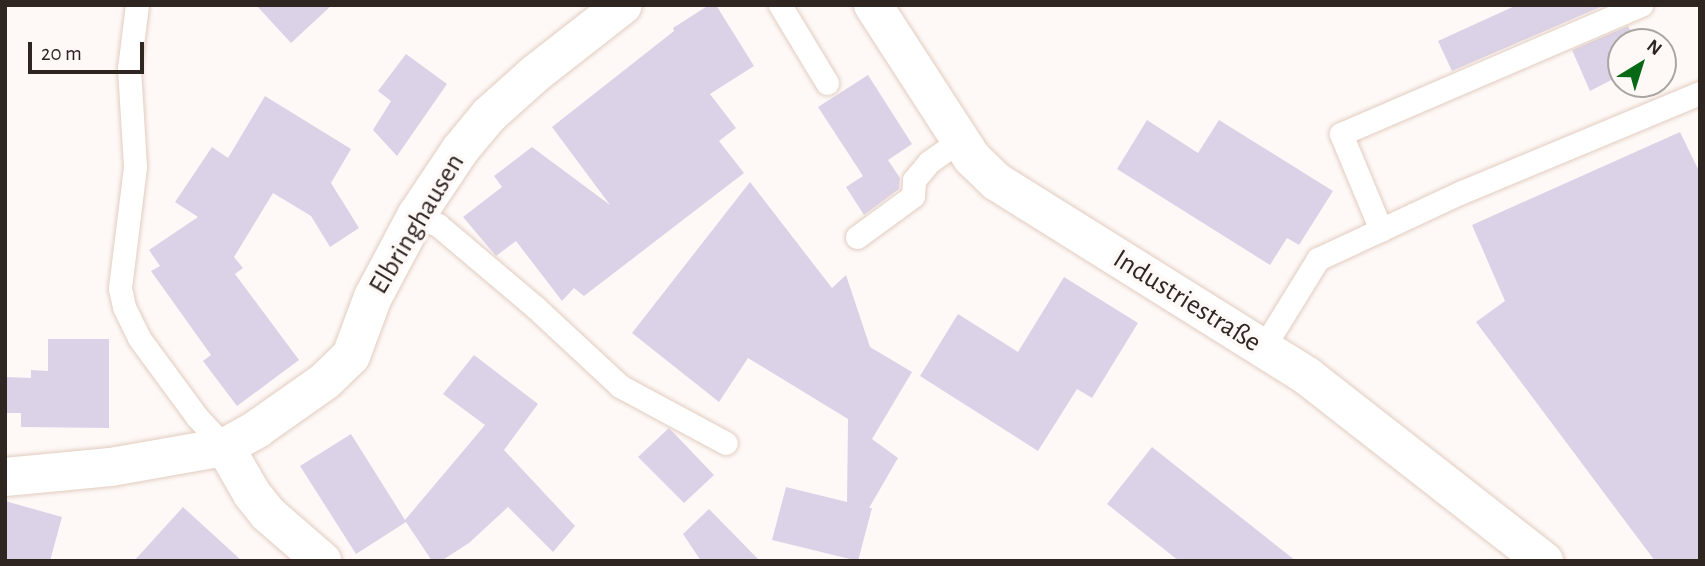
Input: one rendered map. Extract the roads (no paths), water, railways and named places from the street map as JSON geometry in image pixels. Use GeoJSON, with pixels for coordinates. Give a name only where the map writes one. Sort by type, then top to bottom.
{"type":"FeatureCollection","features":[{"type":"Feature","properties":{"kind":"street","name":"Elbringhausen"},"geometry":{"type":"LineString","coordinates":[[5,477],[111,467],[225,447],[257,429],[314,389],[351,356],[373,297],[416,216],[460,150],[489,116],[556,56],[623,5]]}},
{"type":"Feature","properties":{"kind":"street","name":"Industriestraße"},"geometry":{"type":"LineString","coordinates":[[873,5],[972,158],[997,182],[1263,348],[1336,397],[1544,561]]}},
{"type":"Feature","properties":{"kind":"street"},"geometry":{"type":"LineString","coordinates":[[225,447],[252,494],[268,514],[322,561]]}},
{"type":"Feature","properties":{"kind":"lane"},"geometry":{"type":"LineString","coordinates":[[136,5],[129,68],[135,167],[120,288],[124,307],[139,338],[197,418],[225,447]]}},
{"type":"Feature","properties":{"kind":"lane"},"geometry":{"type":"LineString","coordinates":[[780,5],[827,83]]}},
{"type":"Feature","properties":{"kind":"lane"},"geometry":{"type":"LineString","coordinates":[[1381,230],[1341,134],[1641,5]]}},
{"type":"Feature","properties":{"kind":"lane"},"geometry":{"type":"LineString","coordinates":[[1263,348],[1318,259],[1700,93]]}},
{"type":"Feature","properties":{"kind":"lane"},"geometry":{"type":"LineString","coordinates":[[857,237],[914,195],[914,180],[929,162],[960,140]]}},
{"type":"Feature","properties":{"kind":"lane"},"geometry":{"type":"LineString","coordinates":[[416,216],[438,225],[448,233],[620,386],[726,443]]}}]}
